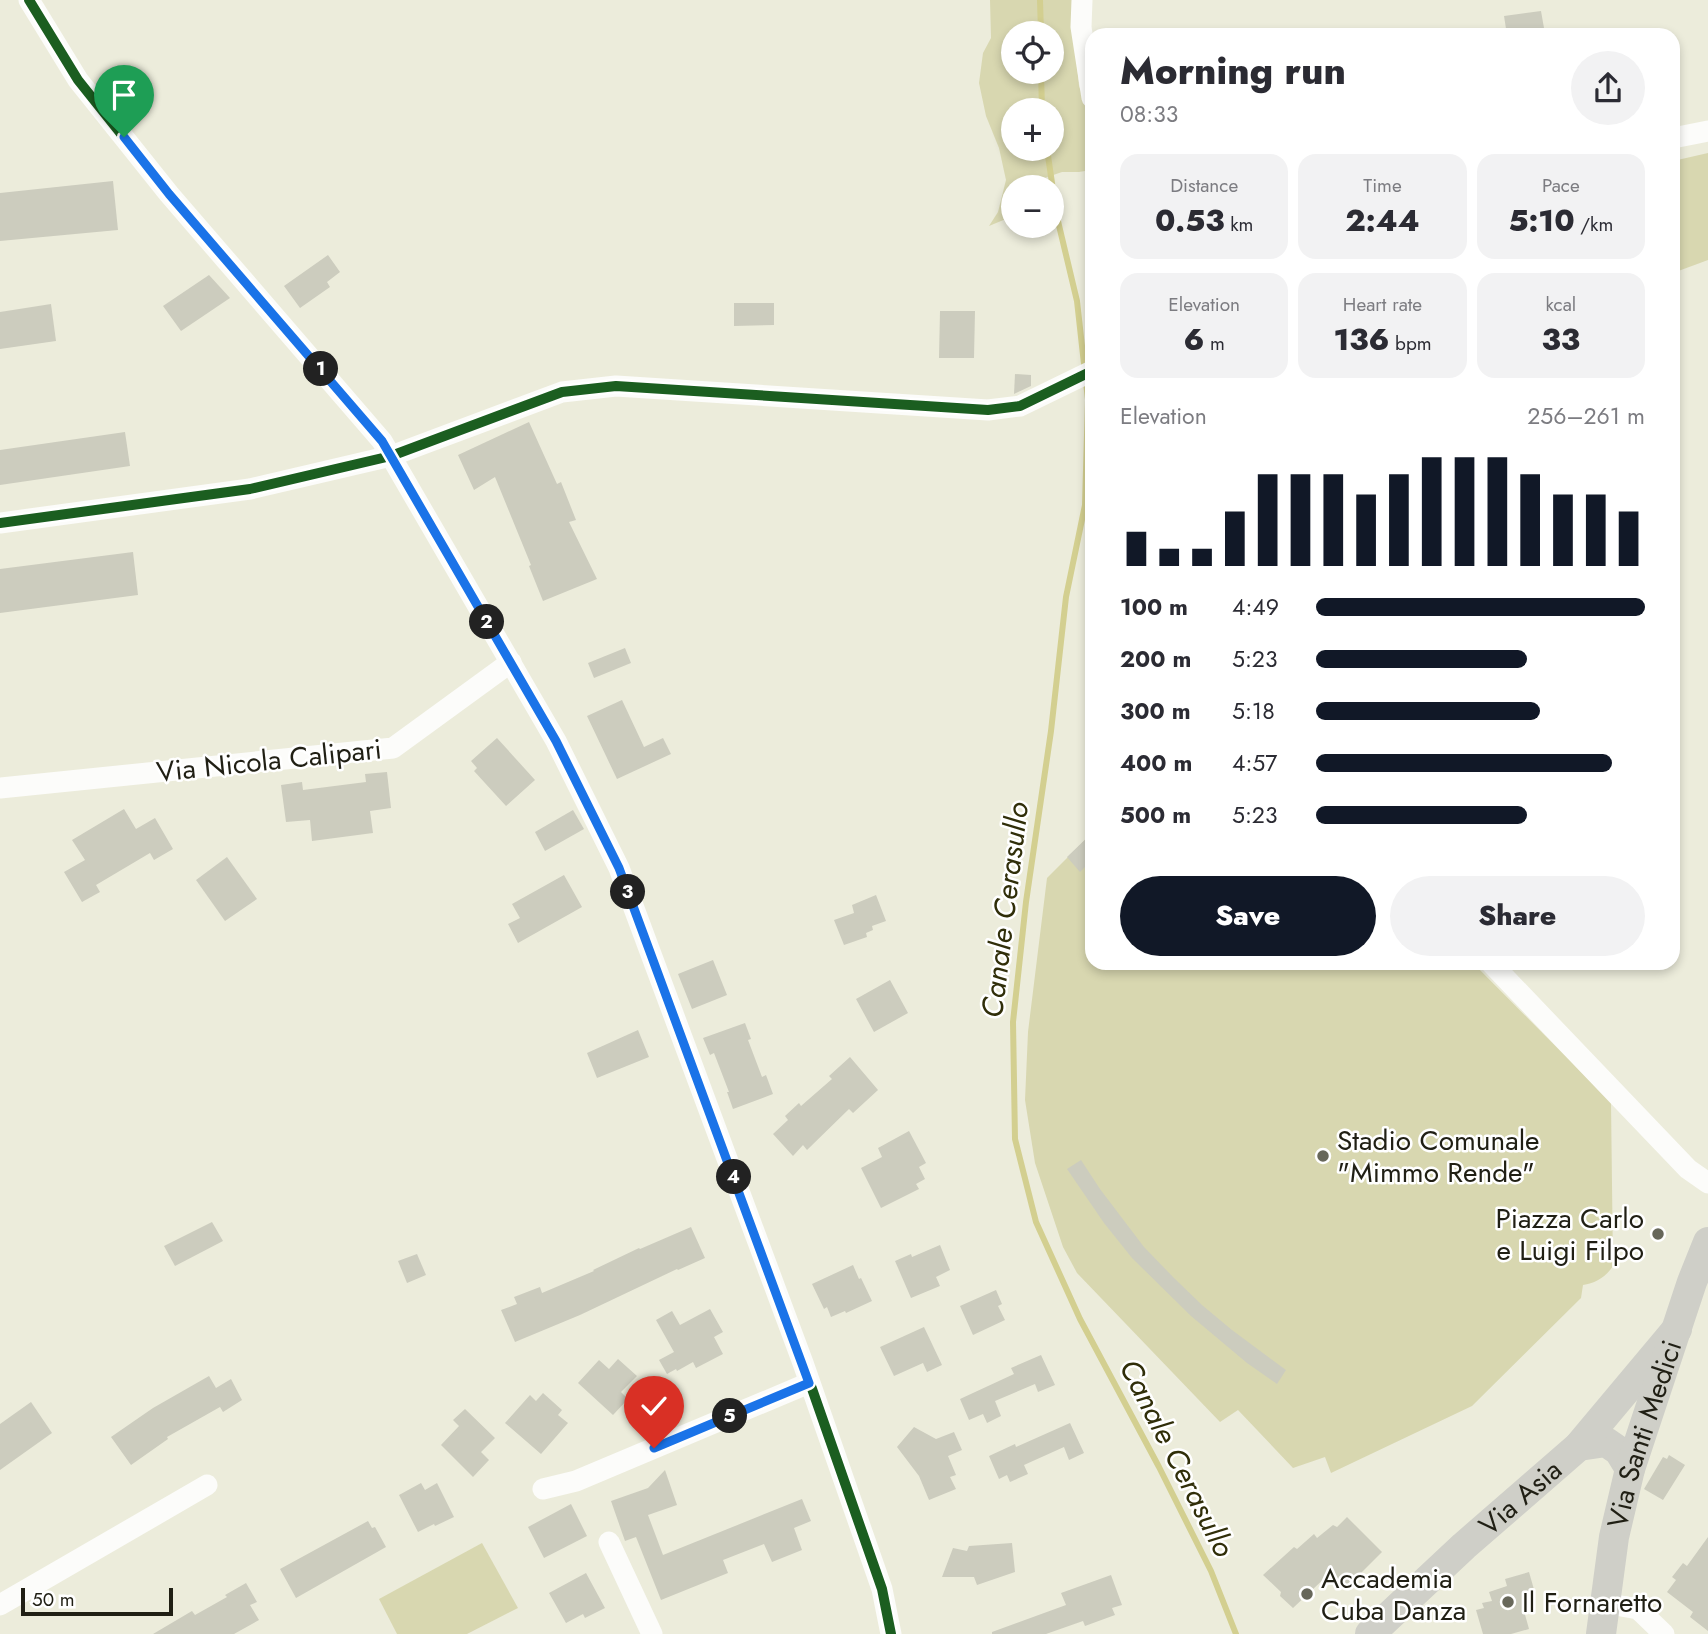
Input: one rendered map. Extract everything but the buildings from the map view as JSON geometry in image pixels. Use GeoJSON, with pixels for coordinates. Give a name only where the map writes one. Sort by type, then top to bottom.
{"type":"FeatureCollection","features":[{"type":"Feature","properties":{"kind":"street"},"geometry":{"type":"LineString","coordinates":[[29,0],[78,79],[169,194],[382,441],[556,741],[619,868],[809,1383],[882,1589],[891,1634]]}},
{"type":"Feature","properties":{"kind":"street"},"geometry":{"type":"LineString","coordinates":[[1082,0],[1081,27],[1085,53]]}},
{"type":"Feature","properties":{"kind":"street"},"geometry":{"type":"LineString","coordinates":[[1680,137],[1708,131]]}},
{"type":"Feature","properties":{"kind":"street"},"geometry":{"type":"LineString","coordinates":[[0,523],[250,489],[391,456],[562,392],[616,386],[988,410],[1020,406],[1085,375]]}},
{"type":"Feature","properties":{"kind":"street","name":"Via Nicola Calipari"},"geometry":{"type":"LineString","coordinates":[[0,788],[393,748],[510,662]]}},
{"type":"Feature","properties":{"kind":"street"},"geometry":{"type":"LineString","coordinates":[[1498,970],[1688,1169],[1708,1183]]}},
{"type":"Feature","properties":{"kind":"street","name":"Via Santi Medici"},"geometry":{"type":"LineString","coordinates":[[1601,1634],[1614,1537],[1630,1469],[1677,1329],[1700,1287],[1708,1242]]}},
{"type":"Feature","properties":{"kind":"street","name":"Via Asia"},"geometry":{"type":"LineString","coordinates":[[1370,1634],[1464,1546],[1579,1446],[1677,1329]]}},
{"type":"Feature","properties":{"kind":"street"},"geometry":{"type":"LineString","coordinates":[[543,1489],[576,1481],[809,1383]]}},
{"type":"Feature","properties":{"kind":"street"},"geometry":{"type":"LineString","coordinates":[[1615,1401],[1630,1399],[1640,1404],[1649,1416]]}},
{"type":"Feature","properties":{"kind":"street","name":"Via Asia"},"geometry":{"type":"LineString","coordinates":[[1579,1446],[1618,1424],[1649,1416]]}},
{"type":"Feature","properties":{"kind":"street","name":"Via Asia"},"geometry":{"type":"LineString","coordinates":[[1579,1446],[1606,1442],[1619,1451],[1630,1469]]}},
{"type":"Feature","properties":{"kind":"street"},"geometry":{"type":"LineString","coordinates":[[0,1605],[207,1485]]}},
{"type":"Feature","properties":{"kind":"street"},"geometry":{"type":"LineString","coordinates":[[608,1542],[652,1634]]}},
{"type":"Feature","properties":{"kind":"street"},"geometry":{"type":"LineString","coordinates":[[1604,1603],[1638,1609],[1664,1634]]}},
{"type":"Feature","properties":{"kind":"green space"},"geometry":{"type":"Polygon","coordinates":[[[990,0],[1075,0],[1074,32],[1079,86],[1085,102],[1085,171],[1053,175],[1005,175],[1002,161],[1064,161],[1064,98],[1001,98],[1001,157],[986,116],[979,83],[983,53],[991,38],[990,0]]]}},
{"type":"Feature","properties":{"kind":"green space"},"geometry":{"type":"Polygon","coordinates":[[[1708,153],[1708,260],[1680,270],[1680,159],[1708,153]]]}},
{"type":"Feature","properties":{"kind":"green space"},"geometry":{"type":"Polygon","coordinates":[[[1001,200],[1001,221],[989,226],[998,212],[1001,200]]]}},
{"type":"Feature","properties":{"kind":"green space","name":"Stadio Comunale \"Mimmo Rende\""},"geometry":{"type":"Polygon","coordinates":[[[1085,840],[1085,970],[1480,970],[1611,1102],[1613,1266],[1600,1279],[1583,1285],[1581,1298],[1472,1406],[1331,1473],[1325,1457],[1293,1468],[1238,1410],[1220,1422],[1077,1273],[1063,1247],[1035,1163],[1025,1100],[1028,1032],[1047,878],[1085,840]]]}},
{"type":"Feature","properties":{"kind":"green space"},"geometry":{"type":"Polygon","coordinates":[[[482,1543],[518,1608],[467,1634],[397,1634],[379,1599],[482,1543]]]}},
{"type":"Feature","properties":{"kind":"waterway","name":"Canale Cerasullo"},"geometry":{"type":"LineString","coordinates":[[1040,0],[1041,21]]}},
{"type":"Feature","properties":{"kind":"waterway","name":"Canale Cerasullo"},"geometry":{"type":"LineString","coordinates":[[1041,84],[1042,98]]}},
{"type":"Feature","properties":{"kind":"waterway","name":"Canale Cerasullo"},"geometry":{"type":"LineString","coordinates":[[1049,161],[1057,217],[1077,301],[1085,373]]}},
{"type":"Feature","properties":{"kind":"waterway","name":"Canale Cerasullo"},"geometry":{"type":"LineString","coordinates":[[1085,505],[1066,597],[1051,731],[1026,902],[1013,1022],[1015,1139],[1036,1222],[1080,1319],[1211,1571],[1236,1634]]}},
{"type":"Feature","properties":{"kind":"cycle path"},"geometry":{"type":"LineString","coordinates":[[29,0],[78,80],[169,194],[382,441],[556,741],[619,868],[803,1363],[882,1589],[891,1634]]}},
{"type":"Feature","properties":{"kind":"cycle path"},"geometry":{"type":"LineString","coordinates":[[0,523],[250,489],[391,456],[562,392],[616,386],[988,410],[1020,406],[1085,374]]}},
{"type":"Feature","properties":{"kind":"place","name":"Stadio Comunale \"Mimmo Rende\""},"geometry":{"type":"Point","coordinates":[1323,1156]}},
{"type":"Feature","properties":{"kind":"place","name":"Piazza Carlo e Luigi Filpo"},"geometry":{"type":"Point","coordinates":[1658,1234]}},
{"type":"Feature","properties":{"kind":"place","name":"Accademia Cuba Danza"},"geometry":{"type":"Point","coordinates":[1307,1594]}},
{"type":"Feature","properties":{"kind":"place","name":"Il Fornaretto"},"geometry":{"type":"Point","coordinates":[1508,1602]}},
{"type":"Feature","properties":{"kind":"route"},"geometry":{"type":"LineString","coordinates":[[124,137],[169,194],[382,441],[556,741],[619,868],[809,1383],[654,1448]]}}]}
